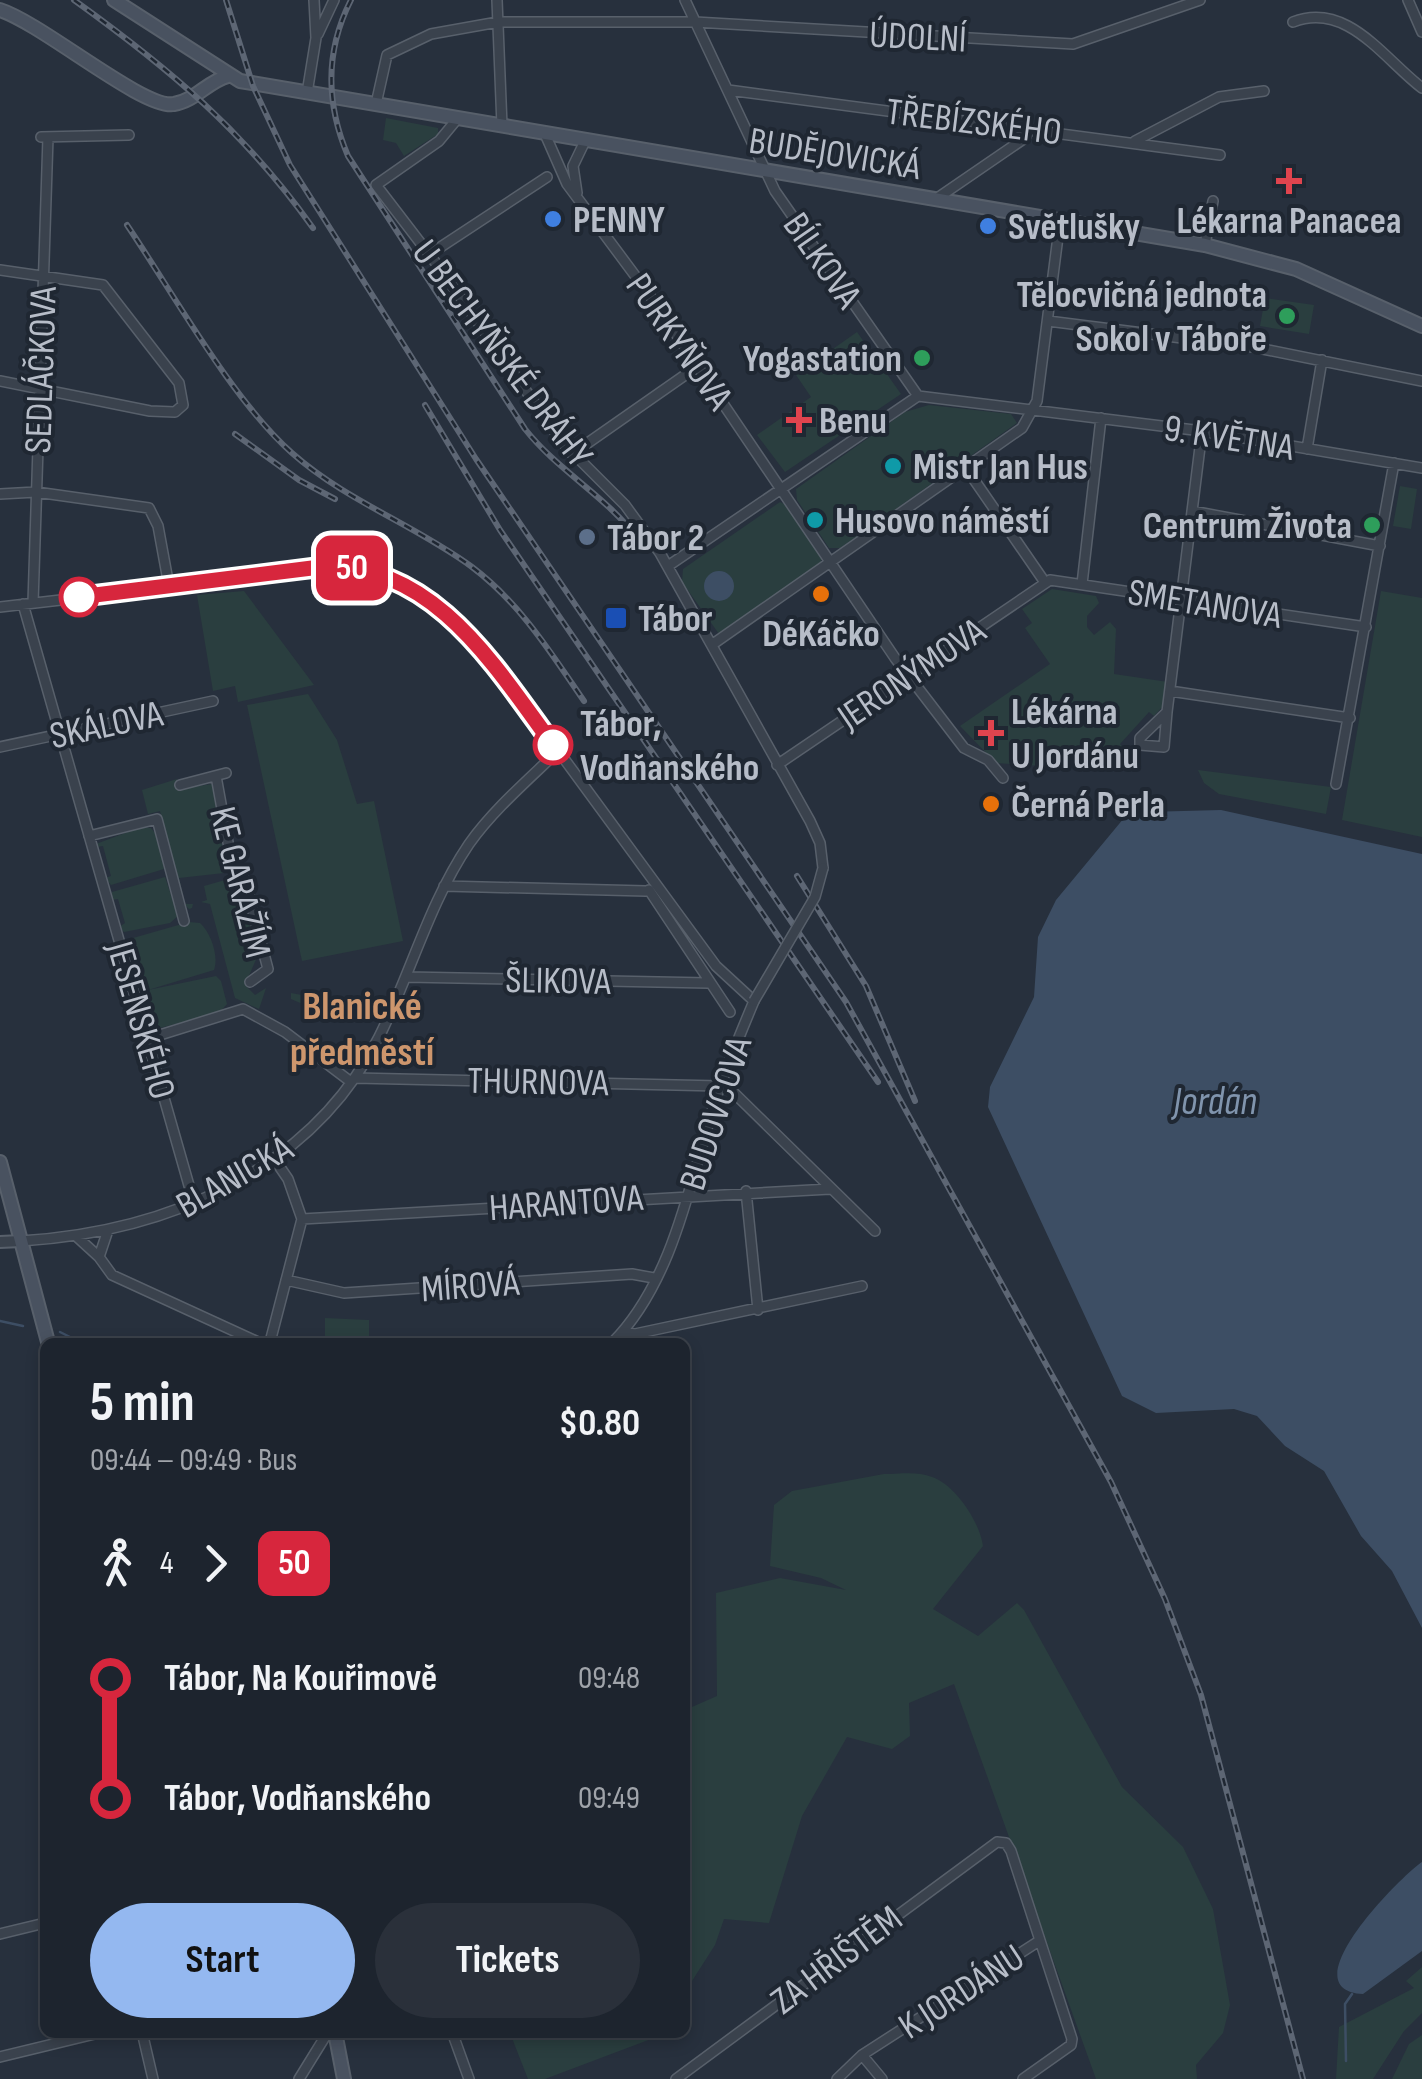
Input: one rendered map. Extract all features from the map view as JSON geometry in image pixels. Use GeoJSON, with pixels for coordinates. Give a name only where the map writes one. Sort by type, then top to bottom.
{"type":"FeatureCollection","features":[{"type":"Feature","properties":{"kind":"main road"},"geometry":{"type":"LineString","coordinates":[[0,10],[54,35],[158,104],[181,103],[228,76],[114,0]]}},
{"type":"Feature","properties":{"kind":"main road","name":"BUDĚJOVICKÁ"},"geometry":{"type":"LineString","coordinates":[[228,76],[307,93],[1205,245],[1296,269],[1422,326]]}},
{"type":"Feature","properties":{"kind":"main road"},"geometry":{"type":"LineString","coordinates":[[0,1162],[47,1338]]}},
{"type":"Feature","properties":{"kind":"main road"},"geometry":{"type":"LineString","coordinates":[[333,2038],[344,2079]]}},
{"type":"Feature","properties":{"kind":"street"},"geometry":{"type":"LineString","coordinates":[[307,93],[316,38],[314,0]]}},
{"type":"Feature","properties":{"kind":"street"},"geometry":{"type":"LineString","coordinates":[[316,38],[334,0]]}},
{"type":"Feature","properties":{"kind":"street"},"geometry":{"type":"LineString","coordinates":[[497,0],[502,126]]}},
{"type":"Feature","properties":{"kind":"street","name":"BÍLKOVA"},"geometry":{"type":"LineString","coordinates":[[685,0],[764,172],[918,396]]}},
{"type":"Feature","properties":{"kind":"street","name":"ÚDOLNÍ"},"geometry":{"type":"LineString","coordinates":[[376,104],[380,68],[394,49],[431,34],[498,22],[695,22],[1074,44],[1200,0]]}},
{"type":"Feature","properties":{"kind":"street"},"geometry":{"type":"LineString","coordinates":[[1408,0],[1420,15],[1422,32]]}},
{"type":"Feature","properties":{"kind":"street"},"geometry":{"type":"LineString","coordinates":[[1293,22],[1316,14],[1333,17],[1371,42],[1422,88]]}},
{"type":"Feature","properties":{"kind":"street","name":"TŘEBÍZSKÉHO"},"geometry":{"type":"LineString","coordinates":[[728,90],[1220,155]]}},
{"type":"Feature","properties":{"kind":"street"},"geometry":{"type":"LineString","coordinates":[[1133,142],[1219,97],[1264,91]]}},
{"type":"Feature","properties":{"kind":"street","name":"U BECHYŇSKÉ DRÁHY"},"geometry":{"type":"LineString","coordinates":[[458,118],[439,142],[376,185],[430,254],[572,454],[625,505],[668,566]]}},
{"type":"Feature","properties":{"kind":"street"},"geometry":{"type":"LineString","coordinates":[[934,200],[1025,138],[1030,128]]}},
{"type":"Feature","properties":{"kind":"street","name":"PURKYŇOVA"},"geometry":{"type":"LineString","coordinates":[[545,134],[563,178],[783,491]]}},
{"type":"Feature","properties":{"kind":"street","name":"SEDLÁČKOVA"},"geometry":{"type":"LineString","coordinates":[[28,604],[40,386],[45,137],[129,135]]}},
{"type":"Feature","properties":{"kind":"street"},"geometry":{"type":"LineString","coordinates":[[576,192],[573,166],[585,140]]}},
{"type":"Feature","properties":{"kind":"street"},"geometry":{"type":"LineString","coordinates":[[430,254],[546,178]]}},
{"type":"Feature","properties":{"kind":"street"},"geometry":{"type":"LineString","coordinates":[[1205,245],[1214,201]]}},
{"type":"Feature","properties":{"kind":"street"},"geometry":{"type":"LineString","coordinates":[[713,644],[1022,428],[1035,410],[1060,221]]}},
{"type":"Feature","properties":{"kind":"street"},"geometry":{"type":"LineString","coordinates":[[0,270],[105,287],[179,383],[183,407],[171,413],[150,411],[0,381]]}},
{"type":"Feature","properties":{"kind":"street"},"geometry":{"type":"LineString","coordinates":[[1048,321],[1322,360],[1422,381]]}},
{"type":"Feature","properties":{"kind":"street"},"geometry":{"type":"LineString","coordinates":[[1307,449],[1322,360]]}},
{"type":"Feature","properties":{"kind":"street"},"geometry":{"type":"LineString","coordinates":[[572,454],[698,366]]}},
{"type":"Feature","properties":{"kind":"street"},"geometry":{"type":"LineString","coordinates":[[777,765],[713,644],[677,590],[668,566],[918,396],[1035,410]]}},
{"type":"Feature","properties":{"kind":"street","name":"9. KVĚTNA"},"geometry":{"type":"LineString","coordinates":[[1035,410],[1202,431],[1422,468]]}},
{"type":"Feature","properties":{"kind":"street"},"geometry":{"type":"LineString","coordinates":[[1082,584],[1101,418]]}},
{"type":"Feature","properties":{"kind":"street"},"geometry":{"type":"LineString","coordinates":[[1167,712],[1202,431]]}},
{"type":"Feature","properties":{"kind":"street"},"geometry":{"type":"LineString","coordinates":[[1336,784],[1394,463]]}},
{"type":"Feature","properties":{"kind":"street"},"geometry":{"type":"LineString","coordinates":[[966,468],[1044,582]]}},
{"type":"Feature","properties":{"kind":"street"},"geometry":{"type":"LineString","coordinates":[[783,491],[895,658],[911,672],[964,748],[988,760],[1003,778]]}},
{"type":"Feature","properties":{"kind":"street"},"geometry":{"type":"LineString","coordinates":[[0,494],[36,492],[149,508],[158,526],[169,586]]}},
{"type":"Feature","properties":{"kind":"street"},"geometry":{"type":"LineString","coordinates":[[1192,511],[1380,546]]}},
{"type":"Feature","properties":{"kind":"street"},"geometry":{"type":"LineString","coordinates":[[0,607],[333,566],[380,574],[421,596],[466,631],[558,751],[730,1012]]}},
{"type":"Feature","properties":{"kind":"street","name":"SMETANOVA"},"geometry":{"type":"LineString","coordinates":[[1044,582],[1082,584],[1366,627]]}},
{"type":"Feature","properties":{"kind":"street","name":"JERONÝMOVA"},"geometry":{"type":"LineString","coordinates":[[777,765],[1044,582]]}},
{"type":"Feature","properties":{"kind":"street","name":"JESENSKÉHO"},"geometry":{"type":"LineString","coordinates":[[28,604],[60,734],[194,1204]]}},
{"type":"Feature","properties":{"kind":"street"},"geometry":{"type":"LineString","coordinates":[[1170,691],[1350,718]]}},
{"type":"Feature","properties":{"kind":"street","name":"SKÁLOVA"},"geometry":{"type":"LineString","coordinates":[[0,747],[213,702]]}},
{"type":"Feature","properties":{"kind":"street","name":"BLANICKÁ"},"geometry":{"type":"LineString","coordinates":[[0,1242],[76,1236],[159,1219],[275,1160],[320,1122],[353,1080],[407,978],[444,886],[470,842],[558,751]]}},
{"type":"Feature","properties":{"kind":"street","name":"BUDOVCOVA"},"geometry":{"type":"LineString","coordinates":[[617,1338],[654,1278],[688,1194],[720,1086],[754,1001],[816,896],[822,868],[820,843],[777,765]]}},
{"type":"Feature","properties":{"kind":"street","name":"KE GARÁŽÍM"},"geometry":{"type":"LineString","coordinates":[[180,785],[221,774],[233,870],[244,878],[268,969],[250,982]]}},
{"type":"Feature","properties":{"kind":"street","name":"JESENSKÉHO"},"geometry":{"type":"LineString","coordinates":[[89,836],[156,819],[184,921]]}},
{"type":"Feature","properties":{"kind":"street"},"geometry":{"type":"LineString","coordinates":[[444,886],[651,889],[728,981],[754,1001]]}},
{"type":"Feature","properties":{"kind":"street","name":"ŠLIKOVA"},"geometry":{"type":"LineString","coordinates":[[407,978],[708,984]]}},
{"type":"Feature","properties":{"kind":"street"},"geometry":{"type":"LineString","coordinates":[[147,1038],[243,1009],[285,1032],[353,1080]]}},
{"type":"Feature","properties":{"kind":"street","name":"THURNOVA"},"geometry":{"type":"LineString","coordinates":[[353,1080],[720,1086]]}},
{"type":"Feature","properties":{"kind":"street"},"geometry":{"type":"LineString","coordinates":[[720,1086],[730,1089],[874,1231]]}},
{"type":"Feature","properties":{"kind":"street"},"geometry":{"type":"LineString","coordinates":[[271,1338],[302,1218],[288,1179],[275,1160]]}},
{"type":"Feature","properties":{"kind":"street","name":"HARANTOVA"},"geometry":{"type":"LineString","coordinates":[[302,1218],[830,1189]]}},
{"type":"Feature","properties":{"kind":"street"},"geometry":{"type":"LineString","coordinates":[[746,1191],[758,1310]]}},
{"type":"Feature","properties":{"kind":"street"},"geometry":{"type":"LineString","coordinates":[[99,1257],[108,1230]]}},
{"type":"Feature","properties":{"kind":"street"},"geometry":{"type":"LineString","coordinates":[[76,1236],[119,1279],[249,1338]]}},
{"type":"Feature","properties":{"kind":"street","name":"MÍROVÁ"},"geometry":{"type":"LineString","coordinates":[[286,1280],[344,1293],[632,1274],[654,1278]]}},
{"type":"Feature","properties":{"kind":"street"},"geometry":{"type":"LineString","coordinates":[[623,1332],[635,1334],[862,1286]]}},
{"type":"Feature","properties":{"kind":"street","name":"ZA HŘIŠTĚM"},"geometry":{"type":"LineString","coordinates":[[676,2079],[997,1842],[1006,1843],[1011,1851],[1039,1941]]}},
{"type":"Feature","properties":{"kind":"street"},"geometry":{"type":"LineString","coordinates":[[0,1934],[40,1925]]}},
{"type":"Feature","properties":{"kind":"street"},"geometry":{"type":"LineString","coordinates":[[1023,2079],[1072,2044],[1045,1948],[1039,1941]]}},
{"type":"Feature","properties":{"kind":"street","name":"K JORDÁNU"},"geometry":{"type":"LineString","coordinates":[[837,2079],[862,2055],[1039,1941]]}},
{"type":"Feature","properties":{"kind":"street"},"geometry":{"type":"LineString","coordinates":[[0,2057],[78,2038]]}},
{"type":"Feature","properties":{"kind":"street"},"geometry":{"type":"LineString","coordinates":[[143,2038],[153,2079]]}},
{"type":"Feature","properties":{"kind":"street"},"geometry":{"type":"LineString","coordinates":[[299,2079],[327,2038]]}},
{"type":"Feature","properties":{"kind":"street"},"geometry":{"type":"LineString","coordinates":[[454,2038],[469,2079]]}},
{"type":"Feature","properties":{"kind":"street"},"geometry":{"type":"LineString","coordinates":[[862,2055],[882,2079]]}},
{"type":"Feature","properties":{"kind":"green space"},"geometry":{"type":"Polygon","coordinates":[[[386,118],[438,128],[438,134],[404,156],[396,143],[383,140],[386,118]]]}},
{"type":"Feature","properties":{"kind":"green space","name":"Tělocvičná jednota Sokol v Táboře"},"geometry":{"type":"Polygon","coordinates":[[[1265,298],[1314,305],[1309,334],[1260,326],[1265,298]]]}},
{"type":"Feature","properties":{"kind":"green space"},"geometry":{"type":"Polygon","coordinates":[[[857,332],[901,394],[785,472],[757,435],[811,397],[796,375],[857,332]]]}},
{"type":"Feature","properties":{"kind":"green space"},"geometry":{"type":"Polygon","coordinates":[[[929,405],[1011,414],[1017,423],[840,548],[829,548],[797,500],[796,489],[905,412],[929,405]]]}},
{"type":"Feature","properties":{"kind":"green space"},"geometry":{"type":"Polygon","coordinates":[[[1400,486],[1417,489],[1411,529],[1393,526],[1400,486]]]}},
{"type":"Feature","properties":{"kind":"green space"},"geometry":{"type":"Polygon","coordinates":[[[780,502],[788,506],[821,558],[821,565],[719,634],[682,582],[683,569],[780,502]]]}},
{"type":"Feature","properties":{"kind":"green space"},"geometry":{"type":"Polygon","coordinates":[[[1052,589],[1096,596],[1099,603],[1087,616],[1087,627],[1094,635],[1110,622],[1116,629],[1114,674],[1168,682],[1164,705],[1154,716],[1149,712],[1120,744],[1125,750],[1123,760],[1059,757],[1058,767],[996,763],[960,726],[1050,664],[1025,628],[1032,623],[1022,609],[1052,589]]]}},
{"type":"Feature","properties":{"kind":"green space"},"geometry":{"type":"Polygon","coordinates":[[[244,591],[314,685],[238,702],[235,686],[213,691],[197,595],[244,591]]]}},
{"type":"Feature","properties":{"kind":"green space"},"geometry":{"type":"Polygon","coordinates":[[[1381,591],[1422,598],[1422,837],[1342,820],[1381,591]]]}},
{"type":"Feature","properties":{"kind":"green space"},"geometry":{"type":"Polygon","coordinates":[[[308,694],[337,740],[357,804],[374,801],[403,941],[302,961],[247,705],[308,694]]]}},
{"type":"Feature","properties":{"kind":"green space"},"geometry":{"type":"Polygon","coordinates":[[[1198,770],[1331,787],[1326,814],[1219,794],[1204,783],[1198,770]]]}},
{"type":"Feature","properties":{"kind":"green space"},"geometry":{"type":"Polygon","coordinates":[[[177,779],[180,789],[212,784],[225,864],[224,873],[179,878],[185,904],[193,904],[189,909],[184,904],[160,811],[148,814],[142,790],[177,779]]]}},
{"type":"Feature","properties":{"kind":"green space"},"geometry":{"type":"Polygon","coordinates":[[[141,827],[151,828],[159,838],[164,869],[111,885],[105,878],[111,876],[103,846],[96,844],[141,827]]]}},
{"type":"Feature","properties":{"kind":"green space"},"geometry":{"type":"Polygon","coordinates":[[[165,877],[178,916],[170,923],[124,932],[119,927],[125,923],[118,899],[111,900],[112,892],[165,877]]]}},
{"type":"Feature","properties":{"kind":"green space"},"geometry":{"type":"Polygon","coordinates":[[[232,878],[239,881],[258,955],[245,985],[255,995],[266,988],[259,1009],[235,998],[210,904],[201,902],[207,900],[204,886],[232,878]]]}},
{"type":"Feature","properties":{"kind":"green space"},"geometry":{"type":"Polygon","coordinates":[[[189,922],[200,923],[208,933],[215,952],[214,970],[148,990],[216,976],[227,1004],[219,1013],[152,1030],[147,1023],[153,1021],[135,954],[125,947],[133,938],[189,922]]]}},
{"type":"Feature","properties":{"kind":"green space"},"geometry":{"type":"Polygon","coordinates":[[[291,993],[377,1009],[373,1020],[326,1014],[291,999],[291,993]]]}},
{"type":"Feature","properties":{"kind":"green space"},"geometry":{"type":"Polygon","coordinates":[[[325,1318],[369,1320],[369,1338],[325,1337],[325,1318]]]}},
{"type":"Feature","properties":{"kind":"green space"},"geometry":{"type":"Polygon","coordinates":[[[884,1474],[921,1474],[950,1488],[972,1516],[983,1546],[933,1609],[978,1636],[1017,1603],[1024,1610],[1122,1787],[1183,1847],[1213,1909],[1230,2005],[1223,2033],[1196,2065],[1197,2079],[1096,2079],[954,1684],[909,1703],[910,1736],[892,1749],[847,1737],[802,1816],[769,1923],[724,1919],[715,1945],[690,1984],[690,1708],[717,1696],[716,1593],[780,1578],[846,1590],[821,1578],[770,1566],[774,1505],[792,1491],[884,1474]]]}},
{"type":"Feature","properties":{"kind":"green space"},"geometry":{"type":"Polygon","coordinates":[[[1422,1967],[1422,2013],[1404,2031],[1373,2079],[1336,2079],[1339,2027],[1414,1988],[1406,1981],[1422,1967]]]}},
{"type":"Feature","properties":{"kind":"green space"},"geometry":{"type":"Polygon","coordinates":[[[1422,2035],[1422,2079],[1392,2079],[1409,2044],[1422,2035]]]}},
{"type":"Feature","properties":{"kind":"green space"},"geometry":{"type":"Polygon","coordinates":[[[512,2038],[654,2038],[545,2079],[528,2079],[512,2038]]]}},
{"type":"Feature","properties":{"kind":"water"},"geometry":{"type":"Polygon","coordinates":[[[719,571],[733,580],[734,586],[725,600],[719,601],[705,592],[704,586],[713,572],[719,571]]]}},
{"type":"Feature","properties":{"kind":"water","name":"Jordán"},"geometry":{"type":"Polygon","coordinates":[[[1221,810],[1422,854],[1422,1628],[1392,1571],[1361,1536],[1324,1471],[1285,1446],[1257,1416],[1234,1409],[1156,1413],[1122,1396],[988,1107],[990,1087],[1034,997],[1038,937],[1056,900],[1124,818],[1145,812],[1221,810]]]}},
{"type":"Feature","properties":{"kind":"water"},"geometry":{"type":"Polygon","coordinates":[[[1422,1862],[1422,1951],[1363,1994],[1343,1988],[1337,1974],[1356,1931],[1422,1862]]]}},
{"type":"Feature","properties":{"kind":"waterway"},"geometry":{"type":"LineString","coordinates":[[0,1321],[23,1326]]}},
{"type":"Feature","properties":{"kind":"waterway"},"geometry":{"type":"LineString","coordinates":[[60,1332],[72,1338]]}},
{"type":"Feature","properties":{"kind":"waterway"},"geometry":{"type":"LineString","coordinates":[[1346,2061],[1345,2004],[1352,1994]]}},
{"type":"Feature","properties":{"kind":"railway"},"geometry":{"type":"LineString","coordinates":[[74,0],[204,104],[260,161],[313,228]]}},
{"type":"Feature","properties":{"kind":"railway"},"geometry":{"type":"LineString","coordinates":[[226,0],[253,86],[290,165],[476,459],[846,1002],[1111,1482],[1165,1599],[1201,1695],[1303,2079]]}},
{"type":"Feature","properties":{"kind":"railway"},"geometry":{"type":"LineString","coordinates":[[351,0],[336,39],[332,78],[336,117],[348,156],[525,429],[638,539]]}},
{"type":"Feature","properties":{"kind":"railway"},"geometry":{"type":"LineString","coordinates":[[127,225],[226,376],[270,431],[313,470],[450,552],[489,581],[534,629],[584,701]]}},
{"type":"Feature","properties":{"kind":"railway"},"geometry":{"type":"LineString","coordinates":[[425,405],[500,530],[878,1082]]}},
{"type":"Feature","properties":{"kind":"railway"},"geometry":{"type":"LineString","coordinates":[[235,434],[299,480],[335,499]]}},
{"type":"Feature","properties":{"kind":"railway"},"geometry":{"type":"LineString","coordinates":[[797,876],[866,986],[915,1101]]}},
{"type":"Feature","properties":{"kind":"bus line","name":"50"},"geometry":{"type":"LineString","coordinates":[[79,597],[333,566],[380,574],[421,596],[466,631],[553,745]]}},
{"type":"Feature","properties":{"kind":"place","name":"Lékarna Panacea"},"geometry":{"type":"Point","coordinates":[1289,181]}},
{"type":"Feature","properties":{"kind":"place","name":"PENNY"},"geometry":{"type":"Point","coordinates":[553,219]}},
{"type":"Feature","properties":{"kind":"place","name":"Světlušky"},"geometry":{"type":"Point","coordinates":[988,226]}},
{"type":"Feature","properties":{"kind":"place","name":"Tělocvičná jednota Sokol v Táboře"},"geometry":{"type":"Point","coordinates":[1287,316]}},
{"type":"Feature","properties":{"kind":"place","name":"Yogastation"},"geometry":{"type":"Point","coordinates":[922,358]}},
{"type":"Feature","properties":{"kind":"place","name":"Benu"},"geometry":{"type":"Point","coordinates":[799,420]}},
{"type":"Feature","properties":{"kind":"place","name":"Mistr Jan Hus"},"geometry":{"type":"Point","coordinates":[893,466]}},
{"type":"Feature","properties":{"kind":"place","name":"Husovo náměstí"},"geometry":{"type":"Point","coordinates":[815,520]}},
{"type":"Feature","properties":{"kind":"place","name":"Centrum Života"},"geometry":{"type":"Point","coordinates":[1372,525]}},
{"type":"Feature","properties":{"kind":"place","name":"Tábor 2"},"geometry":{"type":"Point","coordinates":[587,537]}},
{"type":"Feature","properties":{"kind":"place","name":"DéKáčko"},"geometry":{"type":"Point","coordinates":[821,594]}},
{"type":"Feature","properties":{"kind":"place","name":"Tábor"},"geometry":{"type":"Point","coordinates":[616,618]}},
{"type":"Feature","properties":{"kind":"place","name":"Lékárna U Jordánu"},"geometry":{"type":"Point","coordinates":[991,733]}},
{"type":"Feature","properties":{"kind":"place","name":"Tábor, Vodňanského"},"geometry":{"type":"Point","coordinates":[553,745]}},
{"type":"Feature","properties":{"kind":"place","name":"Černá Perla"},"geometry":{"type":"Point","coordinates":[991,804]}},
{"type":"Feature","properties":{"kind":"district","name":"Blanické předměstí"},"geometry":{"type":"Point","coordinates":[362,1028]}}]}
